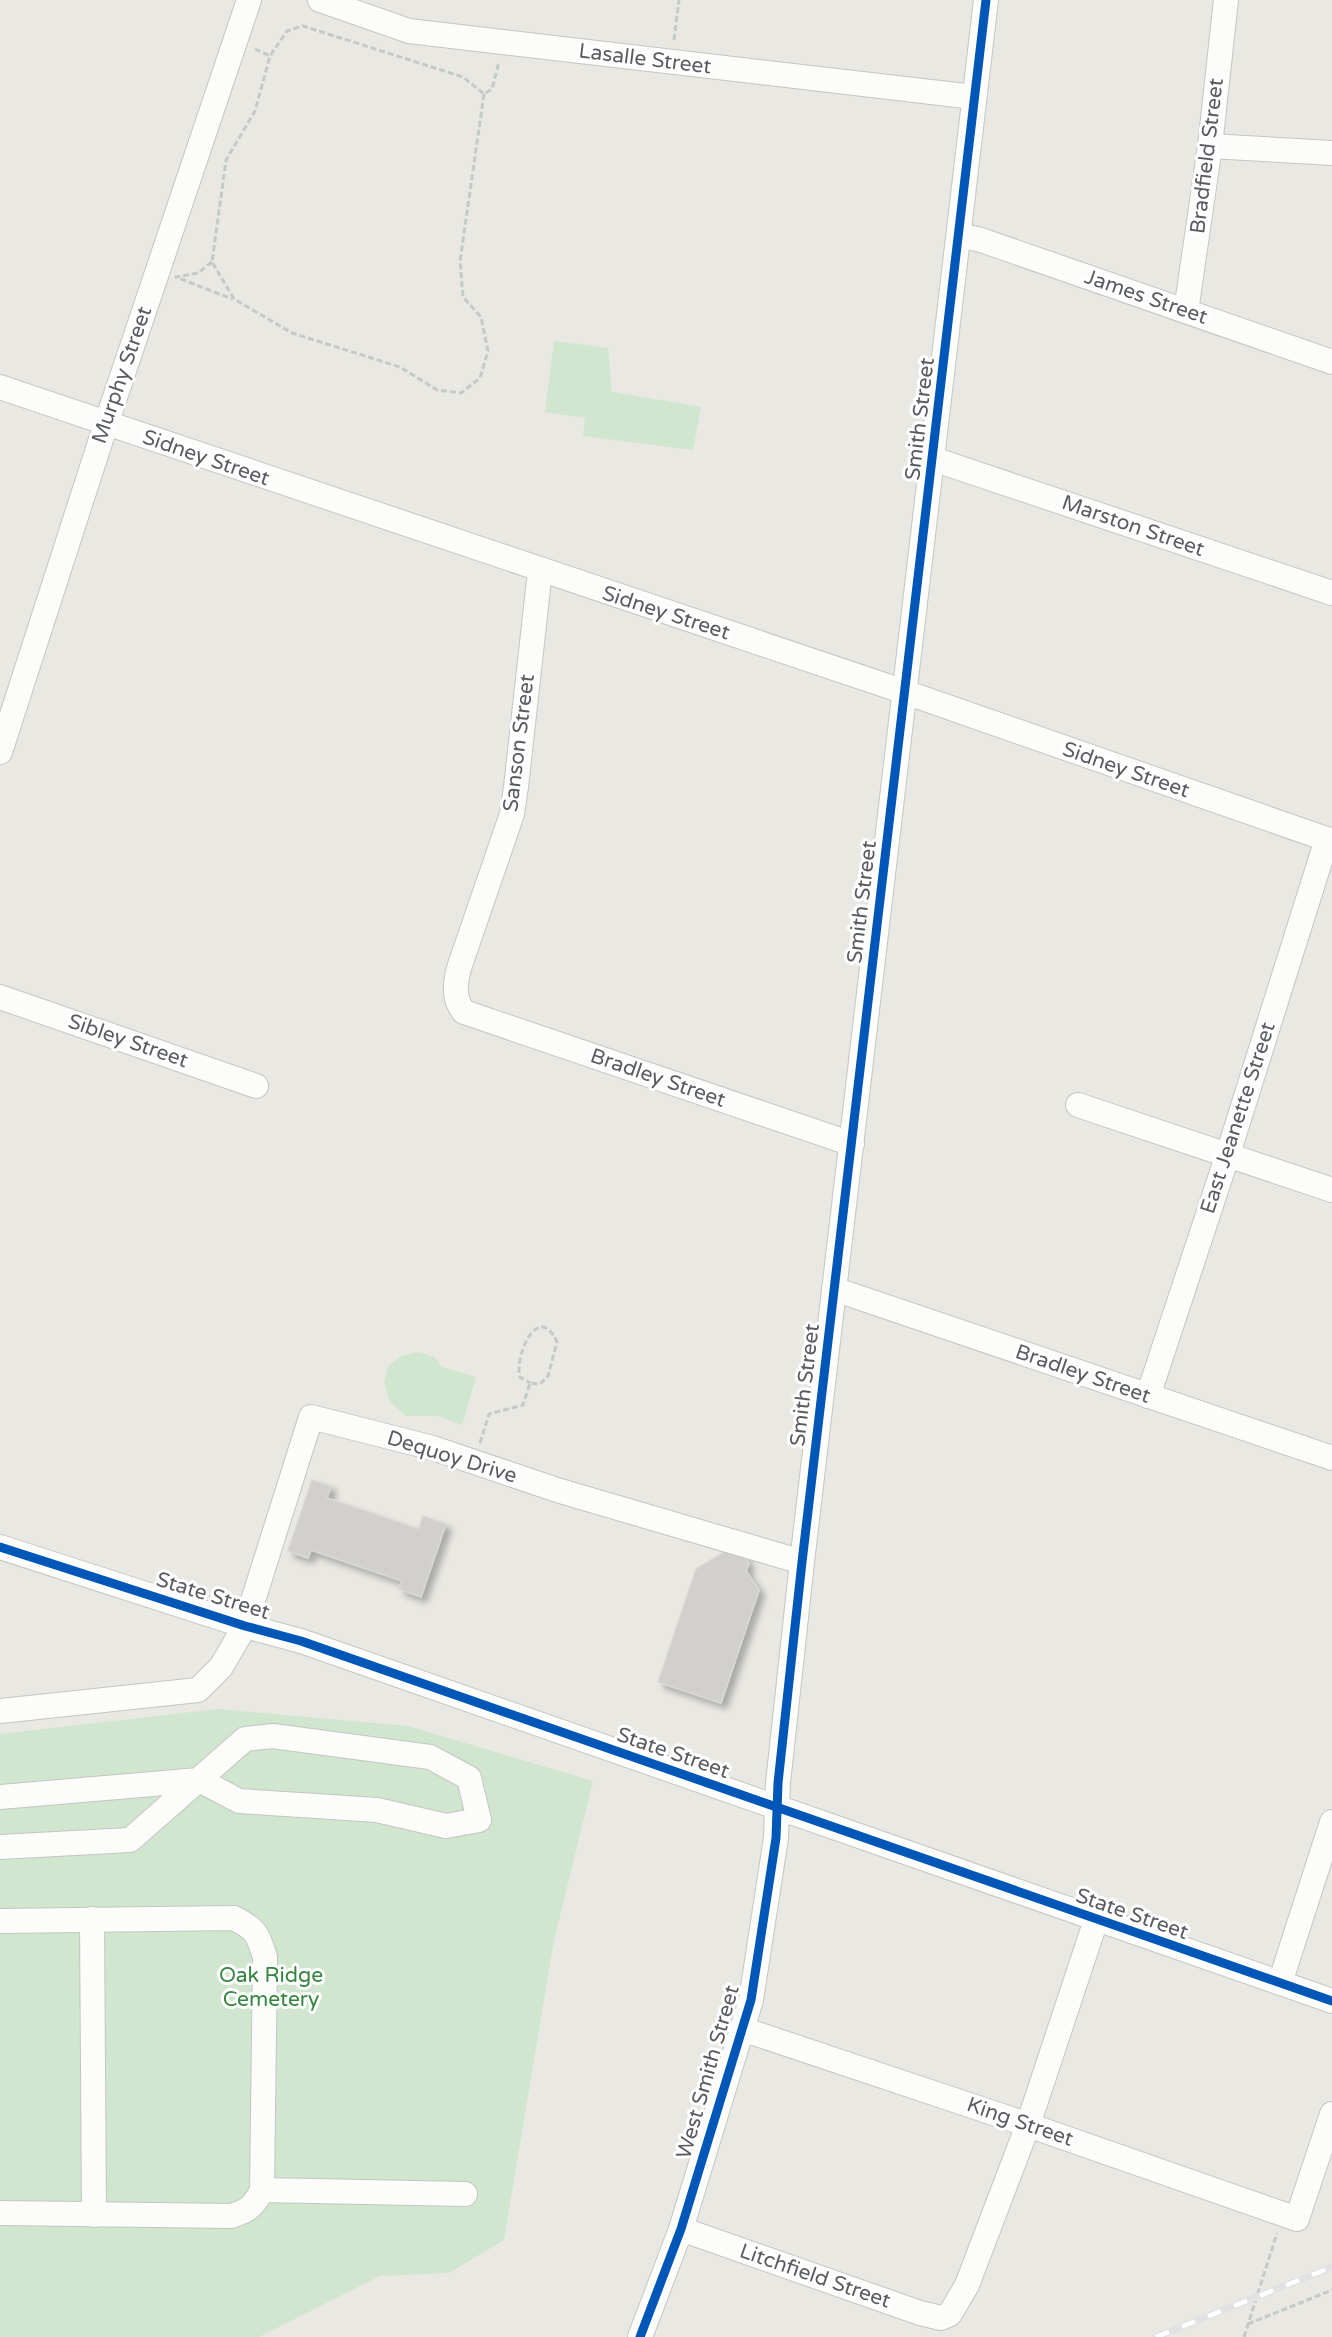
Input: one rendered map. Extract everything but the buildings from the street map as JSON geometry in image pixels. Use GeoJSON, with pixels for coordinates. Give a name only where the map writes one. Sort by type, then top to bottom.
{"type":"FeatureCollection","features":[{"type":"Feature","properties":{"kind":"street","name":"Murphy Street"},"geometry":{"type":"LineString","coordinates":[[0,752],[106,424],[249,0]]}},
{"type":"Feature","properties":{"kind":"street","name":"Lasalle Street"},"geometry":{"type":"LineString","coordinates":[[320,0],[409,31],[974,97]]}},
{"type":"Feature","properties":{"kind":"street","name":"Smith Street"},"geometry":{"type":"LineString","coordinates":[[776,1808],[802,1562],[986,0]]}},
{"type":"Feature","properties":{"kind":"street","name":"Bradfield Street"},"geometry":{"type":"LineString","coordinates":[[1186,311],[1210,146],[1226,0]]}},
{"type":"Feature","properties":{"kind":"street"},"geometry":{"type":"LineString","coordinates":[[1210,146],[1332,153]]}},
{"type":"Feature","properties":{"kind":"street","name":"James Street"},"geometry":{"type":"LineString","coordinates":[[959,235],[992,244],[1332,362]]}},
{"type":"Feature","properties":{"kind":"street","name":"Sidney Street"},"geometry":{"type":"LineString","coordinates":[[0,387],[540,571],[905,692],[1329,840]]}},
{"type":"Feature","properties":{"kind":"street","name":"Marston Street"},"geometry":{"type":"LineString","coordinates":[[933,459],[1332,593]]}},
{"type":"Feature","properties":{"kind":"street","name":"Sanson Street"},"geometry":{"type":"LineString","coordinates":[[464,1012],[458,1005],[455,985],[459,968],[512,814],[540,571]]}},
{"type":"Feature","properties":{"kind":"street","name":"East Jeanette Street"},"geometry":{"type":"LineString","coordinates":[[1148,1396],[1329,840]]}},
{"type":"Feature","properties":{"kind":"street","name":"Sibley Street"},"geometry":{"type":"LineString","coordinates":[[0,996],[256,1086]]}},
{"type":"Feature","properties":{"kind":"street","name":"Bradley Street"},"geometry":{"type":"LineString","coordinates":[[464,1012],[852,1144]]}},
{"type":"Feature","properties":{"kind":"street"},"geometry":{"type":"LineString","coordinates":[[1078,1105],[1332,1190]]}},
{"type":"Feature","properties":{"kind":"street","name":"Bradley Street"},"geometry":{"type":"LineString","coordinates":[[834,1289],[1332,1458]]}},
{"type":"Feature","properties":{"kind":"street","name":"Dequoy Drive"},"geometry":{"type":"LineString","coordinates":[[245,1626],[311,1417],[433,1448],[690,1530],[802,1562]]}},
{"type":"Feature","properties":{"kind":"street","name":"State Street"},"geometry":{"type":"LineString","coordinates":[[0,1547],[245,1626],[301,1641],[1332,2001]]}},
{"type":"Feature","properties":{"kind":"street"},"geometry":{"type":"LineString","coordinates":[[0,1711],[198,1690],[221,1667],[245,1626]]}},
{"type":"Feature","properties":{"kind":"street"},"geometry":{"type":"LineString","coordinates":[[0,1797],[199,1780],[239,1801],[377,1810],[446,1826],[479,1820],[469,1778],[430,1757],[273,1736],[245,1740],[199,1780],[130,1840],[0,1847]]}},
{"type":"Feature","properties":{"kind":"street","name":"West Smith Street"},"geometry":{"type":"LineString","coordinates":[[640,2337],[681,2229],[751,2000],[776,1838],[776,1808]]}},
{"type":"Feature","properties":{"kind":"street"},"geometry":{"type":"LineString","coordinates":[[1280,1983],[1332,1822]]}},
{"type":"Feature","properties":{"kind":"street"},"geometry":{"type":"LineString","coordinates":[[0,1921],[234,1918],[249,1925],[259,1936],[265,1957],[262,2190],[256,2203],[246,2212],[231,2216],[0,2213]]}},
{"type":"Feature","properties":{"kind":"street"},"geometry":{"type":"LineString","coordinates":[[92,1919],[94,2215]]}},
{"type":"Feature","properties":{"kind":"street"},"geometry":{"type":"LineString","coordinates":[[1028,2125],[1096,1920]]}},
{"type":"Feature","properties":{"kind":"street","name":"King Street"},"geometry":{"type":"LineString","coordinates":[[741,2029],[1028,2125],[1287,2225]]}},
{"type":"Feature","properties":{"kind":"street"},"geometry":{"type":"LineString","coordinates":[[1287,2225],[1332,2114]]}},
{"type":"Feature","properties":{"kind":"street","name":"Litchfield Street"},"geometry":{"type":"LineString","coordinates":[[681,2229],[920,2313],[941,2318],[950,2314],[968,2285],[1028,2125]]}},
{"type":"Feature","properties":{"kind":"street"},"geometry":{"type":"LineString","coordinates":[[262,2190],[465,2194]]}},
{"type":"Feature","properties":{"kind":"path"},"geometry":{"type":"LineString","coordinates":[[674,41],[679,0]]}},
{"type":"Feature","properties":{"kind":"path"},"geometry":{"type":"LineString","coordinates":[[234,299],[212,262],[226,160],[255,111],[270,56],[287,31],[303,26],[463,77],[484,94]]}},
{"type":"Feature","properties":{"kind":"path"},"geometry":{"type":"LineString","coordinates":[[252,48],[270,56]]}},
{"type":"Feature","properties":{"kind":"path"},"geometry":{"type":"LineString","coordinates":[[212,262],[198,273],[176,277],[234,299],[292,333],[400,367],[437,390],[461,393],[480,378],[488,351],[481,317],[463,297],[460,261],[484,94],[492,88],[499,60]]}},
{"type":"Feature","properties":{"kind":"path"},"geometry":{"type":"LineString","coordinates":[[547,1327],[553,1332],[557,1341],[548,1376],[540,1384],[530,1383],[520,1377],[518,1369],[529,1334],[537,1328],[547,1327]]}},
{"type":"Feature","properties":{"kind":"path"},"geometry":{"type":"LineString","coordinates":[[474,1462],[489,1414],[523,1405],[530,1383]]}},
{"type":"Feature","properties":{"kind":"path"},"geometry":{"type":"LineString","coordinates":[[1244,2337],[1287,2225]]}},
{"type":"Feature","properties":{"kind":"path"},"geometry":{"type":"LineString","coordinates":[[1248,2324],[1332,2290]]}},
{"type":"Feature","properties":{"kind":"green space"},"geometry":{"type":"Polygon","coordinates":[[[554,341],[608,348],[612,392],[701,407],[693,450],[583,436],[585,418],[545,412],[554,341]]]}},
{"type":"Feature","properties":{"kind":"green space"},"geometry":{"type":"Polygon","coordinates":[[[419,1352],[434,1357],[442,1367],[476,1377],[462,1425],[437,1416],[406,1416],[390,1402],[384,1382],[388,1367],[401,1356],[419,1352]]]}},
{"type":"Feature","properties":{"kind":"green space","name":"Oak Ridge Cemetery"},"geometry":{"type":"Polygon","coordinates":[[[218,1709],[408,1726],[593,1781],[554,1940],[504,2240],[449,2273],[380,2276],[259,2337],[0,2337],[0,1734],[218,1709]]]}},
{"type":"Feature","properties":{"kind":"railway"},"geometry":{"type":"LineString","coordinates":[[1156,2337],[1332,2267]]}},
{"type":"Feature","properties":{"kind":"cycle path"},"geometry":{"type":"LineString","coordinates":[[640,2337],[681,2229],[751,2000],[776,1838],[778,1783],[802,1562],[986,0]]}},
{"type":"Feature","properties":{"kind":"cycle path"},"geometry":{"type":"LineString","coordinates":[[0,1547],[245,1626],[301,1641],[1332,2001]]}}]}
